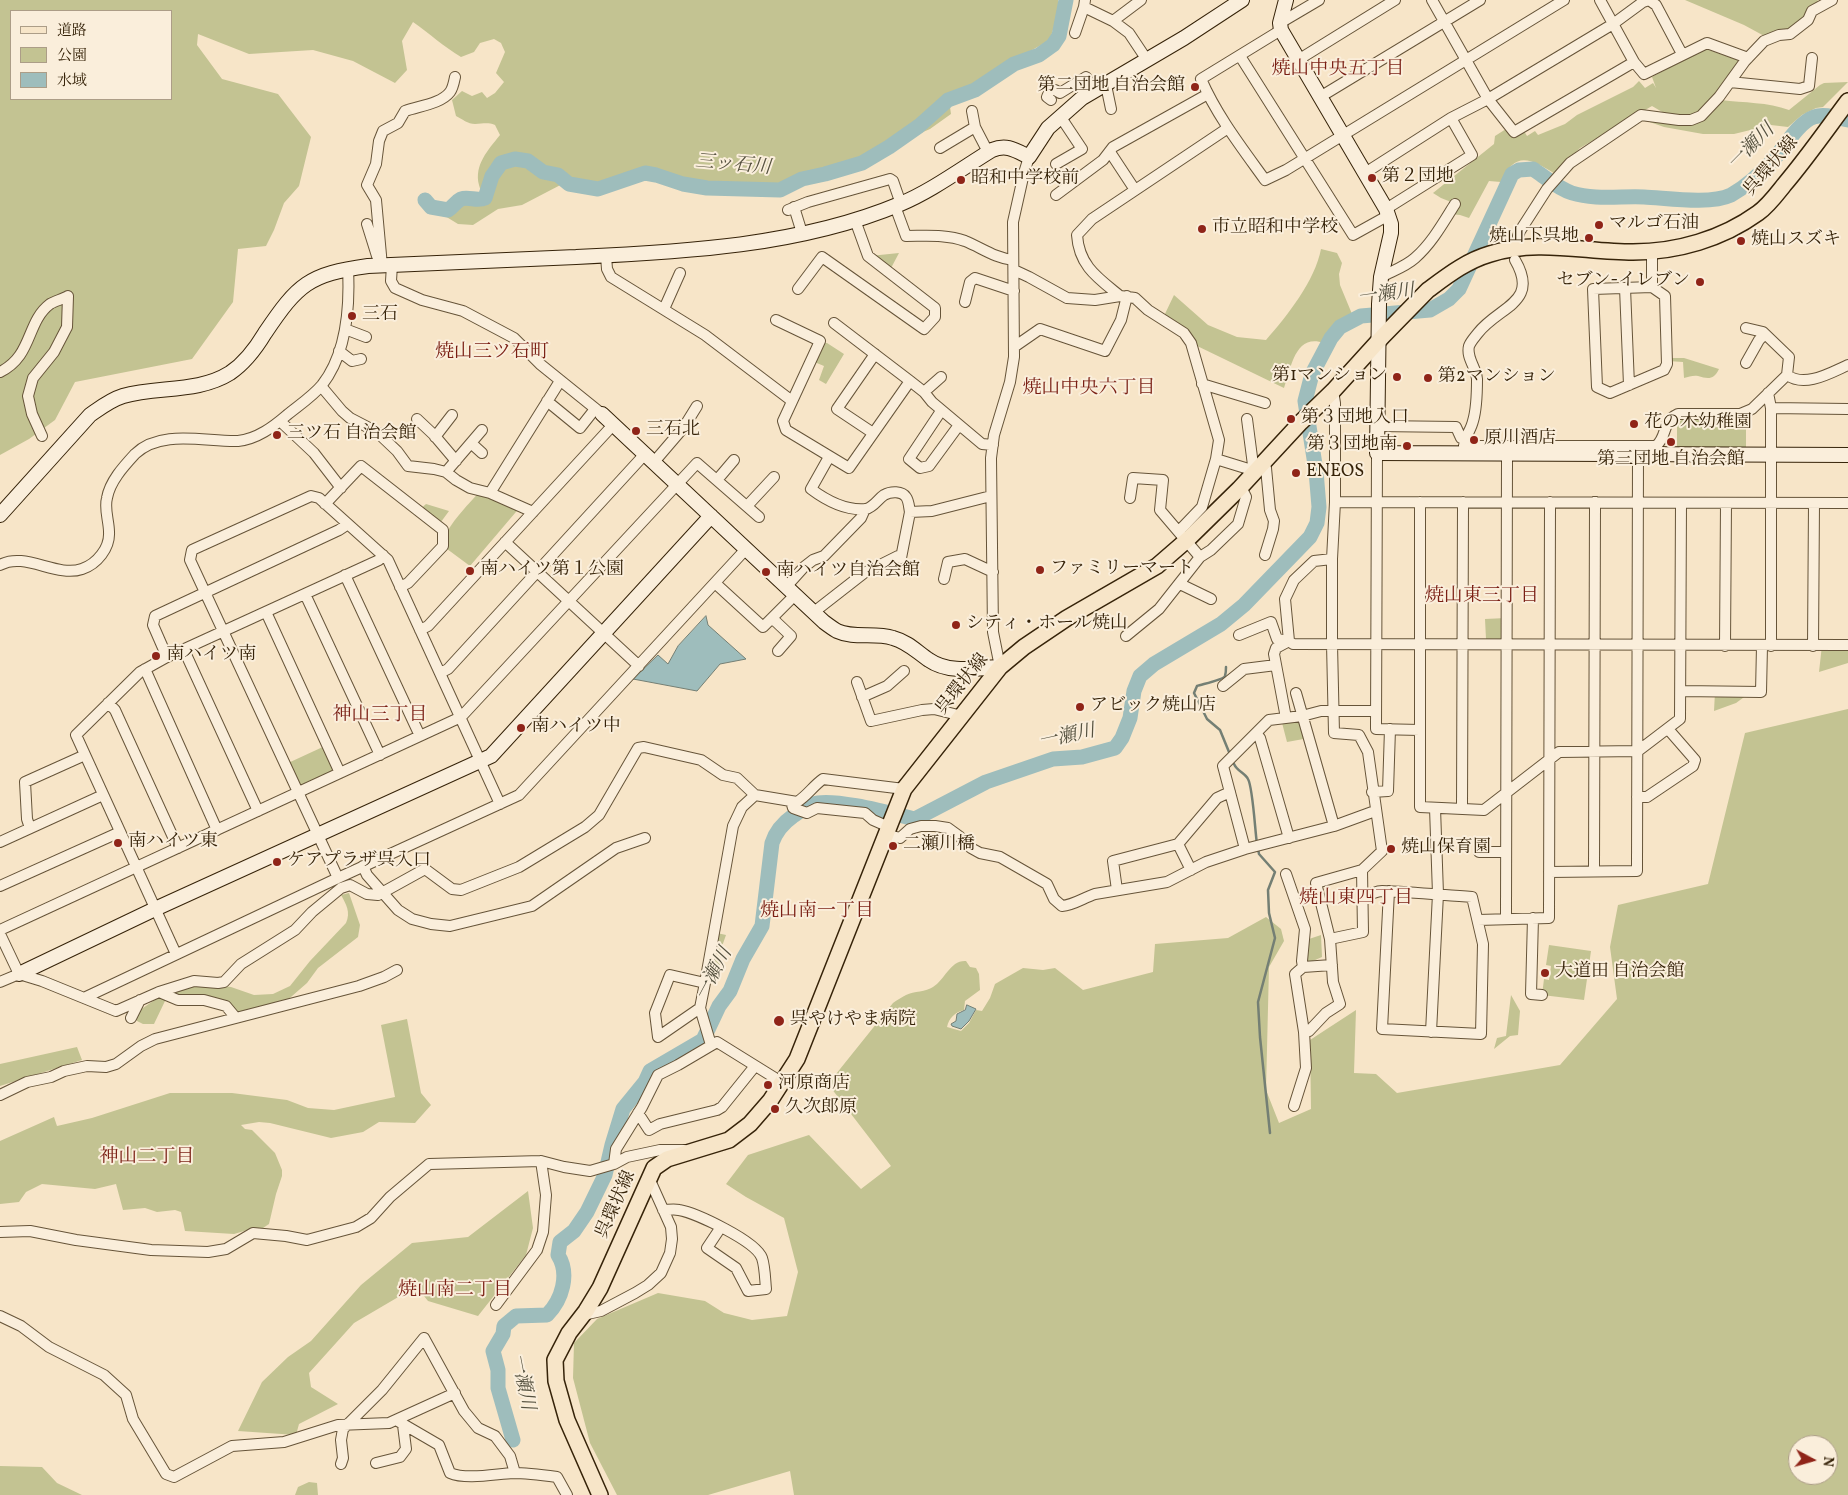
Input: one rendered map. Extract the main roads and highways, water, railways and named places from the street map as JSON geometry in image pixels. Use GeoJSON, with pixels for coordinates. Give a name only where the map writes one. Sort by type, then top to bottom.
{"type":"FeatureCollection","features":[{"type":"Feature","properties":{"kind":"main road","name":"呉環状線"},"geometry":{"type":"LineString","coordinates":[[600,1495],[567,1420],[556,1381],[556,1360],[569,1333],[600,1288],[654,1168],[666,1158],[729,1140],[750,1124],[783,1083],[797,1059],[904,789],[1000,667],[1024,647],[1067,618],[1157,566],[1183,536],[1239,489],[1428,290],[1452,272],[1490,254],[1522,247],[1548,246],[1633,252],[1676,249],[1702,242],[1739,225],[1760,212],[1804,161],[1846,103]]}},
{"type":"Feature","properties":{"kind":"water"},"geometry":{"type":"Polygon","coordinates":[[[706,616],[708,625],[746,659],[720,664],[697,691],[633,679],[658,655],[668,664],[678,646],[706,616]]]}},
{"type":"Feature","properties":{"kind":"water"},"geometry":{"type":"Polygon","coordinates":[[[967,1005],[976,1009],[969,1021],[961,1029],[952,1026],[951,1024],[956,1021],[957,1014],[965,1010],[967,1005]]]}},
{"type":"Feature","properties":{"kind":"waterway","name":"三ッ石川"},"geometry":{"type":"LineString","coordinates":[[425,200],[431,207],[448,210],[461,199],[485,198],[492,176],[501,163],[515,159],[528,161],[543,172],[558,175],[569,184],[598,189],[645,173],[683,184],[707,188],[780,190],[802,179],[862,163],[919,126],[948,100],[975,90],[1014,64],[1039,55],[1053,45],[1059,36],[1066,0]]}},
{"type":"Feature","properties":{"kind":"waterway","name":"一瀬川"},"geometry":{"type":"LineString","coordinates":[[513,1440],[498,1388],[498,1370],[493,1351],[503,1334],[504,1326],[516,1316],[547,1315],[557,1302],[564,1278],[562,1262],[558,1255],[560,1242],[574,1231],[587,1212],[605,1175],[623,1109],[645,1082],[650,1071],[703,1040],[719,1006],[730,991],[743,959],[762,926],[772,843],[783,824],[808,806],[822,802],[848,804],[915,819],[986,782],[1053,759],[1082,757],[1115,748],[1122,738],[1130,718],[1134,691],[1140,676],[1154,664],[1221,624],[1244,605],[1310,537],[1317,523],[1319,507],[1316,471],[1305,401],[1312,374],[1331,338],[1340,327],[1361,316],[1430,310],[1449,299],[1459,289],[1512,174],[1519,170],[1533,169],[1556,185],[1580,195],[1712,200],[1731,195],[1749,183],[1775,158],[1798,129],[1808,120],[1822,116],[1848,120]]}},
{"type":"Feature","properties":{"kind":"waterway"},"geometry":{"type":"LineString","coordinates":[[1226,667],[1225,676],[1197,686],[1194,693],[1207,719],[1220,730],[1229,752]]}},
{"type":"Feature","properties":{"kind":"waterway"},"geometry":{"type":"LineString","coordinates":[[1234,764],[1247,777],[1250,784],[1257,844]]}},
{"type":"Feature","properties":{"kind":"waterway"},"geometry":{"type":"LineString","coordinates":[[1258,849],[1259,854],[1275,872],[1268,890],[1269,913],[1275,938],[1258,1002],[1270,1133]]}},
{"type":"Feature","properties":{"kind":"place","name":"第二団地 自治会館"},"geometry":{"type":"Point","coordinates":[1195,87]}},
{"type":"Feature","properties":{"kind":"place","name":"第２団地"},"geometry":{"type":"Point","coordinates":[1372,178]}},
{"type":"Feature","properties":{"kind":"place","name":"昭和中学校前"},"geometry":{"type":"Point","coordinates":[961,180]}},
{"type":"Feature","properties":{"kind":"place","name":"マルゴ石油"},"geometry":{"type":"Point","coordinates":[1599,225]}},
{"type":"Feature","properties":{"kind":"place","name":"市立昭和中学校"},"geometry":{"type":"Point","coordinates":[1202,229]}},
{"type":"Feature","properties":{"kind":"place","name":"焼山下呉地"},"geometry":{"type":"Point","coordinates":[1589,238]}},
{"type":"Feature","properties":{"kind":"place","name":"焼山スズキ"},"geometry":{"type":"Point","coordinates":[1741,241]}},
{"type":"Feature","properties":{"kind":"place","name":"セブン-イレブン"},"geometry":{"type":"Point","coordinates":[1700,282]}},
{"type":"Feature","properties":{"kind":"place","name":"三石"},"geometry":{"type":"Point","coordinates":[352,316]}},
{"type":"Feature","properties":{"kind":"place","name":"第1マンション"},"geometry":{"type":"Point","coordinates":[1397,377]}},
{"type":"Feature","properties":{"kind":"place","name":"第2マンション"},"geometry":{"type":"Point","coordinates":[1428,378]}},
{"type":"Feature","properties":{"kind":"place","name":"第３団地入口"},"geometry":{"type":"Point","coordinates":[1291,419]}},
{"type":"Feature","properties":{"kind":"place","name":"花の木幼稚園"},"geometry":{"type":"Point","coordinates":[1634,424]}},
{"type":"Feature","properties":{"kind":"place","name":"三石北"},"geometry":{"type":"Point","coordinates":[636,431]}},
{"type":"Feature","properties":{"kind":"place","name":"三ツ石 自治会館"},"geometry":{"type":"Point","coordinates":[277,435]}},
{"type":"Feature","properties":{"kind":"place","name":"原川酒店"},"geometry":{"type":"Point","coordinates":[1474,440]}},
{"type":"Feature","properties":{"kind":"place","name":"第三団地 自治会館"},"geometry":{"type":"Point","coordinates":[1671,442]}},
{"type":"Feature","properties":{"kind":"place","name":"第３団地南"},"geometry":{"type":"Point","coordinates":[1407,446]}},
{"type":"Feature","properties":{"kind":"place","name":"ENEOS"},"geometry":{"type":"Point","coordinates":[1296,473]}},
{"type":"Feature","properties":{"kind":"place","name":"ファミリーマート"},"geometry":{"type":"Point","coordinates":[1040,570]}},
{"type":"Feature","properties":{"kind":"place","name":"南ハイツ第１公園"},"geometry":{"type":"Point","coordinates":[470,571]}},
{"type":"Feature","properties":{"kind":"place","name":"南ハイツ自治会館"},"geometry":{"type":"Point","coordinates":[766,572]}},
{"type":"Feature","properties":{"kind":"place","name":"シティ・ホール焼山"},"geometry":{"type":"Point","coordinates":[956,625]}},
{"type":"Feature","properties":{"kind":"place","name":"南ハイツ南"},"geometry":{"type":"Point","coordinates":[156,656]}},
{"type":"Feature","properties":{"kind":"place","name":"アビック焼山店"},"geometry":{"type":"Point","coordinates":[1080,707]}},
{"type":"Feature","properties":{"kind":"place","name":"南ハイツ中"},"geometry":{"type":"Point","coordinates":[521,728]}},
{"type":"Feature","properties":{"kind":"place","name":"南ハイツ東"},"geometry":{"type":"Point","coordinates":[118,843]}},
{"type":"Feature","properties":{"kind":"place","name":"二瀬川橋"},"geometry":{"type":"Point","coordinates":[893,846]}},
{"type":"Feature","properties":{"kind":"place","name":"焼山保育園"},"geometry":{"type":"Point","coordinates":[1391,849]}},
{"type":"Feature","properties":{"kind":"place","name":"ケアプラザ呉入口"},"geometry":{"type":"Point","coordinates":[277,862]}},
{"type":"Feature","properties":{"kind":"place","name":"大道田 自治会館"},"geometry":{"type":"Point","coordinates":[1545,973]}},
{"type":"Feature","properties":{"kind":"place","name":"呉やけやま病院"},"geometry":{"type":"Point","coordinates":[779,1021]}},
{"type":"Feature","properties":{"kind":"place","name":"河原商店"},"geometry":{"type":"Point","coordinates":[768,1085]}},
{"type":"Feature","properties":{"kind":"place","name":"久次郎原"},"geometry":{"type":"Point","coordinates":[775,1109]}},
{"type":"Feature","properties":{"kind":"district","name":"焼山中央五丁目"},"geometry":{"type":"Point","coordinates":[1338,71]}},
{"type":"Feature","properties":{"kind":"district","name":"焼山三ツ石町"},"geometry":{"type":"Point","coordinates":[492,354]}},
{"type":"Feature","properties":{"kind":"district","name":"焼山中央六丁目"},"geometry":{"type":"Point","coordinates":[1089,390]}},
{"type":"Feature","properties":{"kind":"district","name":"焼山東三丁目"},"geometry":{"type":"Point","coordinates":[1482,598]}},
{"type":"Feature","properties":{"kind":"district","name":"神山三丁目"},"geometry":{"type":"Point","coordinates":[380,717]}},
{"type":"Feature","properties":{"kind":"district","name":"焼山東四丁目"},"geometry":{"type":"Point","coordinates":[1356,900]}},
{"type":"Feature","properties":{"kind":"district","name":"焼山南一丁目"},"geometry":{"type":"Point","coordinates":[817,913]}},
{"type":"Feature","properties":{"kind":"district","name":"神山二丁目"},"geometry":{"type":"Point","coordinates":[147,1159]}},
{"type":"Feature","properties":{"kind":"district","name":"焼山南二丁目"},"geometry":{"type":"Point","coordinates":[455,1292]}}]}
